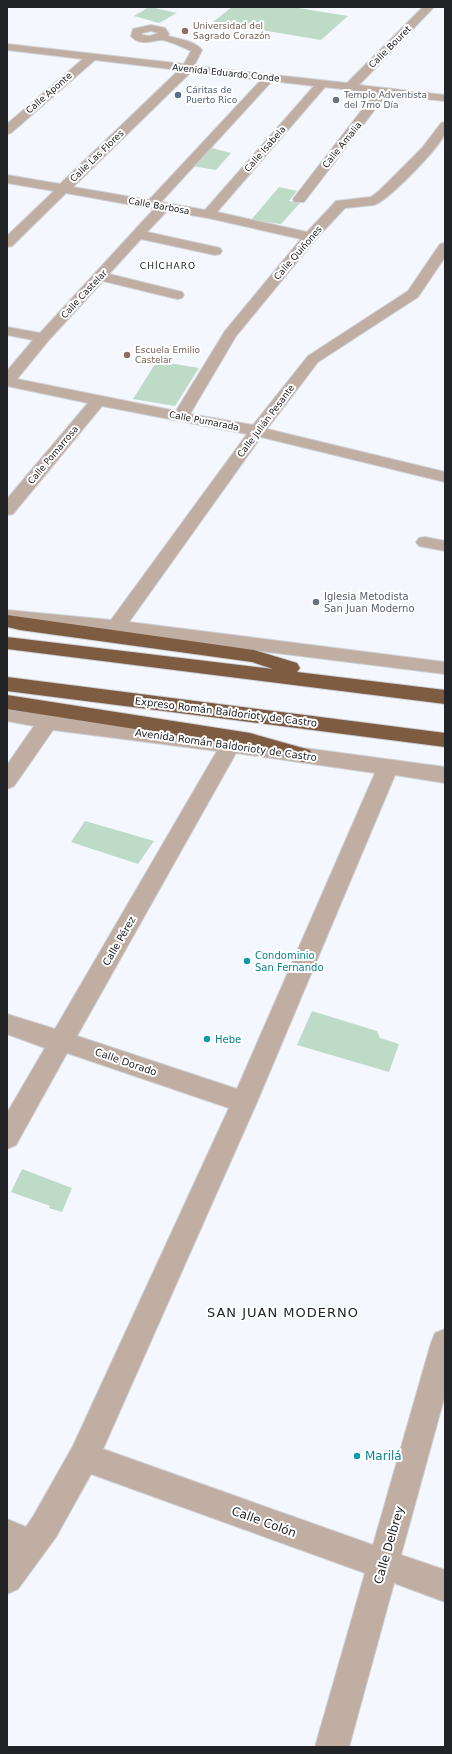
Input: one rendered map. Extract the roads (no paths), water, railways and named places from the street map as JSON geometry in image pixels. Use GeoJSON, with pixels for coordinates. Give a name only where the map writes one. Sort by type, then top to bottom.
{"type":"FeatureCollection","features":[{"type":"Feature","properties":{"kind":"highway"},"geometry":{"type":"LineString","coordinates":[[7,621],[254,656],[330,682]]}},
{"type":"Feature","properties":{"kind":"highway"},"geometry":{"type":"LineString","coordinates":[[7,643],[445,696]]}},
{"type":"Feature","properties":{"kind":"highway","name":"Expreso Román Baldorioty de Castro"},"geometry":{"type":"LineString","coordinates":[[7,684],[445,740]]}},
{"type":"Feature","properties":{"kind":"highway"},"geometry":{"type":"LineString","coordinates":[[7,702],[250,740],[303,755]]}},
{"type":"Feature","properties":{"kind":"street","name":"Calle Bouret"},"geometry":{"type":"LineString","coordinates":[[350,87],[431,10]]}},
{"type":"Feature","properties":{"kind":"street","name":"Calle Las Flores"},"geometry":{"type":"LineString","coordinates":[[7,243],[187,68],[197,50],[190,46],[162,37]]}},
{"type":"Feature","properties":{"kind":"street","name":"Avenida Eduardo Conde"},"geometry":{"type":"LineString","coordinates":[[9,49],[92,57],[445,98]]}},
{"type":"Feature","properties":{"kind":"street","name":"Calle Aponte"},"geometry":{"type":"LineString","coordinates":[[7,130],[92,57]]}},
{"type":"Feature","properties":{"kind":"street","name":"Calle Castelar"},"geometry":{"type":"LineString","coordinates":[[7,381],[43,338],[138,234],[157,206],[269,78]]}},
{"type":"Feature","properties":{"kind":"street","name":"Calle Isabela"},"geometry":{"type":"LineString","coordinates":[[208,214],[322,84]]}},
{"type":"Feature","properties":{"kind":"street","name":"Calle Amalia"},"geometry":{"type":"LineString","coordinates":[[299,199],[383,91]]}},
{"type":"Feature","properties":{"kind":"street","name":"Calle Quiñones"},"geometry":{"type":"LineString","coordinates":[[181,416],[230,334],[310,237],[342,204],[374,201],[384,194],[426,151],[445,126]]}},
{"type":"Feature","properties":{"kind":"street","name":"Calle Barbosa"},"geometry":{"type":"LineString","coordinates":[[7,179],[208,214],[310,237]]}},
{"type":"Feature","properties":{"kind":"street"},"geometry":{"type":"LineString","coordinates":[[138,234],[215,251]]}},
{"type":"Feature","properties":{"kind":"street","name":"Calle Julián Pesante"},"geometry":{"type":"LineString","coordinates":[[116,627],[257,431],[313,359],[413,294],[445,247]]}},
{"type":"Feature","properties":{"kind":"street"},"geometry":{"type":"LineString","coordinates":[[101,276],[177,295]]}},
{"type":"Feature","properties":{"kind":"street"},"geometry":{"type":"LineString","coordinates":[[7,330],[43,338]]}},
{"type":"Feature","properties":{"kind":"street","name":"Calle Pumarada"},"geometry":{"type":"LineString","coordinates":[[7,381],[98,401],[257,431],[445,477]]}},
{"type":"Feature","properties":{"kind":"street","name":"Calle Pomarrosa"},"geometry":{"type":"LineString","coordinates":[[7,510],[98,401]]}},
{"type":"Feature","properties":{"kind":"street"},"geometry":{"type":"LineString","coordinates":[[425,542],[445,546]]}},
{"type":"Feature","properties":{"kind":"street"},"geometry":{"type":"LineString","coordinates":[[7,616],[443,663]]}},
{"type":"Feature","properties":{"kind":"street","name":"Avenida Román Baldorioty de Castro"},"geometry":{"type":"LineString","coordinates":[[7,714],[48,722],[230,745],[445,775]]}},
{"type":"Feature","properties":{"kind":"street"},"geometry":{"type":"LineString","coordinates":[[7,781],[48,722]]}},
{"type":"Feature","properties":{"kind":"street","name":"Calle Pérez"},"geometry":{"type":"LineString","coordinates":[[7,1137],[230,745]]}},
{"type":"Feature","properties":{"kind":"street"},"geometry":{"type":"LineString","coordinates":[[7,1578],[19,1539],[45,1526],[84,1457],[244,1102],[388,767]]}},
{"type":"Feature","properties":{"kind":"street","name":"Calle Dorado"},"geometry":{"type":"LineString","coordinates":[[7,1024],[244,1102]]}},
{"type":"Feature","properties":{"kind":"street","name":"Calle Delbrey"},"geometry":{"type":"LineString","coordinates":[[332,1747],[445,1343]]}},
{"type":"Feature","properties":{"kind":"street","name":"Calle Colón"},"geometry":{"type":"LineString","coordinates":[[84,1457],[445,1586]]}},
{"type":"Feature","properties":{"kind":"place","name":"Universidad del Sagrado Corazón"},"geometry":{"type":"Point","coordinates":[185,31]}},
{"type":"Feature","properties":{"kind":"place","name":"Cáritas de Puerto Rico"},"geometry":{"type":"Point","coordinates":[178,95]}},
{"type":"Feature","properties":{"kind":"place","name":"Templo Adventista del 7mo Día"},"geometry":{"type":"Point","coordinates":[336,100]}},
{"type":"Feature","properties":{"kind":"place","name":"Escuela Emilio Castelar"},"geometry":{"type":"Point","coordinates":[127,355]}},
{"type":"Feature","properties":{"kind":"place","name":"Iglesia Metodista San Juan Moderno"},"geometry":{"type":"Point","coordinates":[316,602]}},
{"type":"Feature","properties":{"kind":"place","name":"Condominio San Fernando"},"geometry":{"type":"Point","coordinates":[247,961]}},
{"type":"Feature","properties":{"kind":"place","name":"Hebe"},"geometry":{"type":"Point","coordinates":[207,1039]}},
{"type":"Feature","properties":{"kind":"place","name":"Marilá"},"geometry":{"type":"Point","coordinates":[357,1456]}},
{"type":"Feature","properties":{"kind":"district","name":"CHÍCHARO"},"geometry":{"type":"Point","coordinates":[168,266]}},
{"type":"Feature","properties":{"kind":"district","name":"SAN JUAN MODERNO"},"geometry":{"type":"Point","coordinates":[283,1312]}}]}
